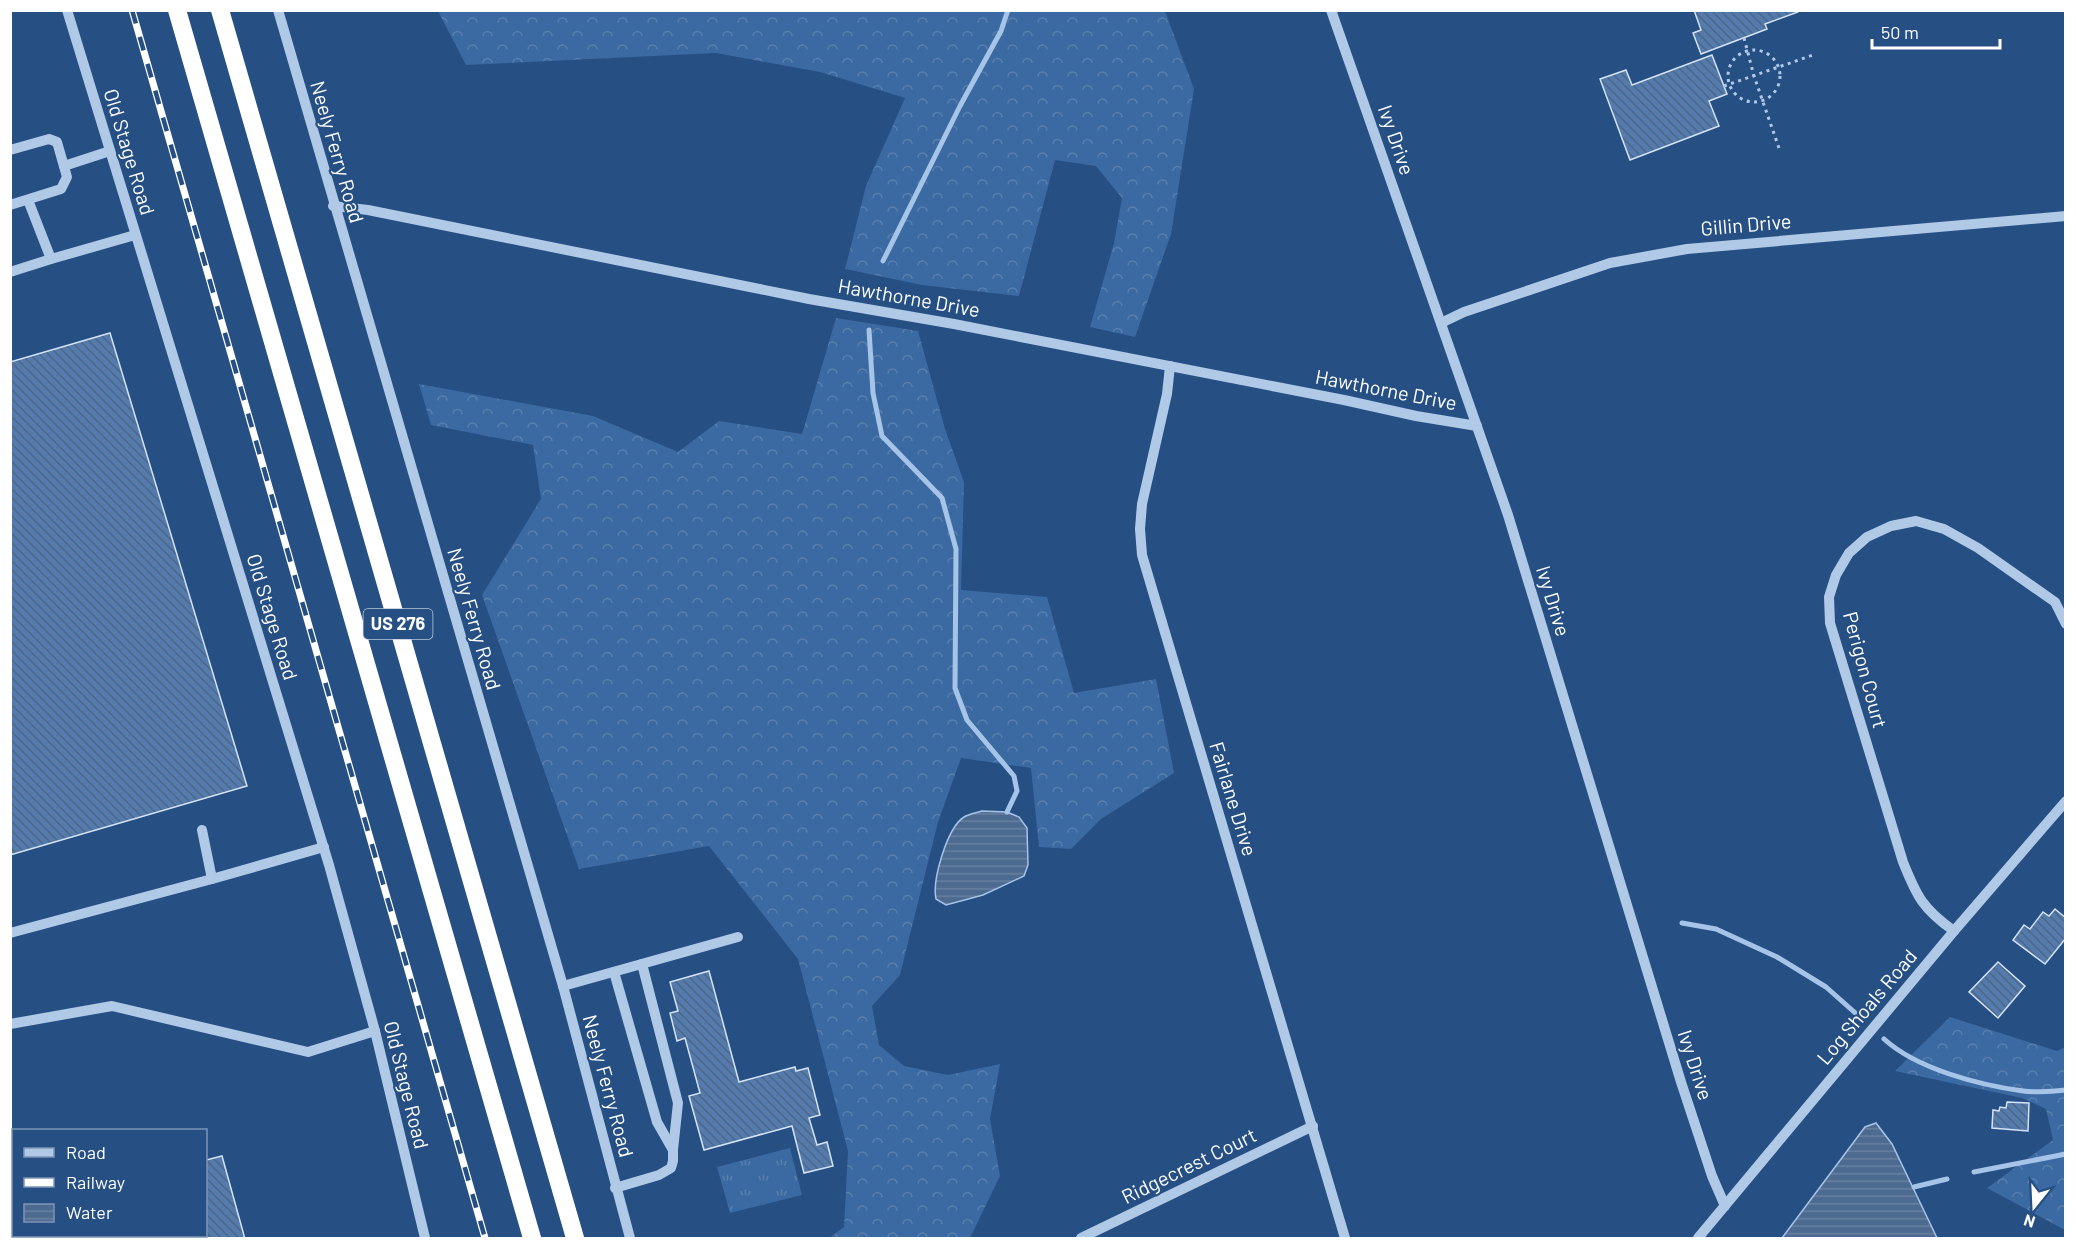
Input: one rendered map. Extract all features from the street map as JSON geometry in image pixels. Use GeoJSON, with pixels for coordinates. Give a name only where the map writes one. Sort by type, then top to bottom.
{"type":"FeatureCollection","features":[{"type":"Feature","properties":{"kind":"highway","name":"US 276"},"geometry":{"type":"LineString","coordinates":[[177,10],[532,1239]]}},
{"type":"Feature","properties":{"kind":"highway","name":"US 276"},"geometry":{"type":"LineString","coordinates":[[220,10],[575,1239]]}},
{"type":"Feature","properties":{"kind":"street","name":"Old Stage Road"},"geometry":{"type":"LineString","coordinates":[[67,10],[324,847],[375,1031],[425,1239]]}},
{"type":"Feature","properties":{"kind":"street","name":"Neely Ferry Road"},"geometry":{"type":"LineString","coordinates":[[278,10],[333,206],[563,986],[630,1239]]}},
{"type":"Feature","properties":{"kind":"street","name":"Ivy Drive"},"geometry":{"type":"LineString","coordinates":[[1331,10],[1525,570],[1681,1082],[1712,1176],[1725,1206]]}},
{"type":"Feature","properties":{"kind":"street"},"geometry":{"type":"LineString","coordinates":[[10,150],[49,139],[57,142],[68,177],[61,189],[10,205]]}},
{"type":"Feature","properties":{"kind":"street"},"geometry":{"type":"LineString","coordinates":[[64,166],[110,151]]}},
{"type":"Feature","properties":{"kind":"street"},"geometry":{"type":"LineString","coordinates":[[28,200],[51,259]]}},
{"type":"Feature","properties":{"kind":"street","name":"Hawthorne Drive"},"geometry":{"type":"LineString","coordinates":[[333,206],[368,210],[809,299],[954,324],[1416,416],[1477,426]]}},
{"type":"Feature","properties":{"kind":"street","name":"Gillin Drive"},"geometry":{"type":"LineString","coordinates":[[1440,323],[1464,312],[1582,271],[1627,259],[1687,249],[2066,216]]}},
{"type":"Feature","properties":{"kind":"street"},"geometry":{"type":"LineString","coordinates":[[10,272],[135,235]]}},
{"type":"Feature","properties":{"kind":"street","name":"Fairlane Drive"},"geometry":{"type":"LineString","coordinates":[[1170,366],[1167,394],[1142,504],[1140,529],[1142,555],[1345,1239]]}},
{"type":"Feature","properties":{"kind":"street","name":"Perigon Court"},"geometry":{"type":"LineString","coordinates":[[1954,931],[1933,916],[1915,891],[1904,862],[1830,623],[1829,597],[1836,575],[1849,553],[1867,537],[1891,526],[1916,521],[1944,529],[1978,548],[2055,602],[2066,624]]}},
{"type":"Feature","properties":{"kind":"street","name":"Log Shoals Road"},"geometry":{"type":"LineString","coordinates":[[1698,1239],[1954,931],[2066,801]]}},
{"type":"Feature","properties":{"kind":"street"},"geometry":{"type":"LineString","coordinates":[[202,830],[212,879]]}},
{"type":"Feature","properties":{"kind":"street"},"geometry":{"type":"LineString","coordinates":[[10,933],[324,847]]}},
{"type":"Feature","properties":{"kind":"street"},"geometry":{"type":"LineString","coordinates":[[563,986],[738,938]]}},
{"type":"Feature","properties":{"kind":"street"},"geometry":{"type":"LineString","coordinates":[[615,1188],[659,1175],[671,1168],[673,1161],[678,1103],[642,964]]}},
{"type":"Feature","properties":{"kind":"street"},"geometry":{"type":"LineString","coordinates":[[614,972],[657,1122],[673,1150]]}},
{"type":"Feature","properties":{"kind":"street"},"geometry":{"type":"LineString","coordinates":[[10,1024],[112,1006],[308,1052],[375,1031]]}},
{"type":"Feature","properties":{"kind":"street","name":"Ridgecrest Court"},"geometry":{"type":"LineString","coordinates":[[1081,1239],[1313,1126]]}},
{"type":"Feature","properties":{"kind":"path"},"geometry":{"type":"LineString","coordinates":[[1744,38],[1754,76],[1780,151]]}},
{"type":"Feature","properties":{"kind":"path"},"geometry":{"type":"LineString","coordinates":[[1747,51],[1759,51],[1767,55],[1779,67],[1779,82],[1773,94],[1763,101],[1751,102],[1738,96],[1729,84],[1731,65],[1740,54],[1747,51]]}},
{"type":"Feature","properties":{"kind":"path"},"geometry":{"type":"LineString","coordinates":[[1724,86],[1813,55]]}},
{"type":"Feature","properties":{"kind":"green space"},"geometry":{"type":"Polygon","coordinates":[[[438,11],[1165,11],[1194,89],[1171,234],[1135,337],[1090,327],[1114,243],[1122,198],[1096,166],[1055,160],[1019,296],[922,285],[845,269],[866,186],[905,98],[820,72],[716,53],[466,65],[438,11]]]}},
{"type":"Feature","properties":{"kind":"green space"},"geometry":{"type":"Polygon","coordinates":[[[836,318],[918,331],[945,429],[964,482],[961,590],[1047,597],[1074,693],[1156,679],[1174,773],[1101,819],[1071,849],[1039,847],[1031,768],[961,758],[938,822],[900,975],[872,1006],[879,1045],[904,1066],[948,1075],[1000,1064],[990,1119],[1000,1176],[970,1238],[829,1238],[844,1227],[848,1151],[798,959],[709,846],[579,869],[482,595],[541,499],[533,445],[431,425],[419,384],[593,416],[678,452],[719,421],[802,434],[836,318]]]}},
{"type":"Feature","properties":{"kind":"green space"},"geometry":{"type":"Polygon","coordinates":[[[1950,1017],[2057,1051],[2065,1047],[2065,1230],[1987,1188],[2053,1140],[2046,1109],[2022,1098],[1895,1071],[1950,1017]]]}},
{"type":"Feature","properties":{"kind":"green space"},"geometry":{"type":"Polygon","coordinates":[[[790,1148],[802,1195],[730,1213],[717,1167],[790,1148]]]}},
{"type":"Feature","properties":{"kind":"water"},"geometry":{"type":"Polygon","coordinates":[[[982,811],[1007,812],[1019,817],[1027,828],[1028,865],[1024,876],[983,895],[946,905],[936,899],[935,890],[942,855],[958,823],[970,814],[982,811]]]}},
{"type":"Feature","properties":{"kind":"water"},"geometry":{"type":"Polygon","coordinates":[[[1876,1123],[1892,1144],[1937,1238],[1782,1238],[1865,1127],[1876,1123]]]}},
{"type":"Feature","properties":{"kind":"building"},"geometry":{"type":"Polygon","coordinates":[[[1694,10],[1798,10],[1798,12],[1765,24],[1767,29],[1701,54],[1693,33],[1701,30],[1694,10]]]}},
{"type":"Feature","properties":{"kind":"building"},"geometry":{"type":"Polygon","coordinates":[[[1712,55],[1727,94],[1709,101],[1719,126],[1630,160],[1600,79],[1626,70],[1632,85],[1712,55]]]}},
{"type":"Feature","properties":{"kind":"building"},"geometry":{"type":"Polygon","coordinates":[[[110,333],[247,786],[10,855],[10,362],[110,333]]]}},
{"type":"Feature","properties":{"kind":"building"},"geometry":{"type":"Polygon","coordinates":[[[2055,909],[2066,918],[2066,938],[2045,964],[2013,940],[2024,925],[2030,929],[2043,912],[2049,916],[2055,909]]]}},
{"type":"Feature","properties":{"kind":"building"},"geometry":{"type":"Polygon","coordinates":[[[1998,962],[2025,986],[1998,1018],[1969,992],[1998,962]]]}},
{"type":"Feature","properties":{"kind":"building"},"geometry":{"type":"Polygon","coordinates":[[[709,971],[739,1082],[795,1067],[796,1071],[808,1068],[820,1115],[809,1118],[817,1145],[827,1142],[833,1166],[804,1173],[792,1126],[704,1150],[689,1096],[700,1093],[685,1038],[677,1041],[670,1013],[678,1011],[670,982],[709,971]]]}},
{"type":"Feature","properties":{"kind":"building"},"geometry":{"type":"Polygon","coordinates":[[[2007,1102],[2029,1103],[2028,1131],[1992,1128],[1993,1110],[1999,1111],[2000,1107],[2006,1108],[2007,1102]]]}},
{"type":"Feature","properties":{"kind":"building"},"geometry":{"type":"Polygon","coordinates":[[[222,1156],[245,1239],[206,1239],[207,1160],[222,1156]]]}},
{"type":"Feature","properties":{"kind":"waterway"},"geometry":{"type":"LineString","coordinates":[[883,261],[960,106],[1001,31],[1008,10]]}},
{"type":"Feature","properties":{"kind":"waterway"},"geometry":{"type":"LineString","coordinates":[[869,330],[873,393],[882,436],[942,498],[956,549],[955,688],[967,720],[1014,776],[1017,791],[1007,812]]}},
{"type":"Feature","properties":{"kind":"waterway"},"geometry":{"type":"LineString","coordinates":[[1682,923],[1716,929],[1777,957],[1826,987],[1861,1018]]}},
{"type":"Feature","properties":{"kind":"waterway"},"geometry":{"type":"LineString","coordinates":[[1884,1039],[1913,1059],[1968,1080],[2028,1092],[2066,1090]]}},
{"type":"Feature","properties":{"kind":"waterway"},"geometry":{"type":"LineString","coordinates":[[1974,1172],[2066,1154]]}},
{"type":"Feature","properties":{"kind":"waterway"},"geometry":{"type":"LineString","coordinates":[[1914,1187],[1947,1179]]}},
{"type":"Feature","properties":{"kind":"railway"},"geometry":{"type":"LineString","coordinates":[[132,10],[485,1238]]}}]}
